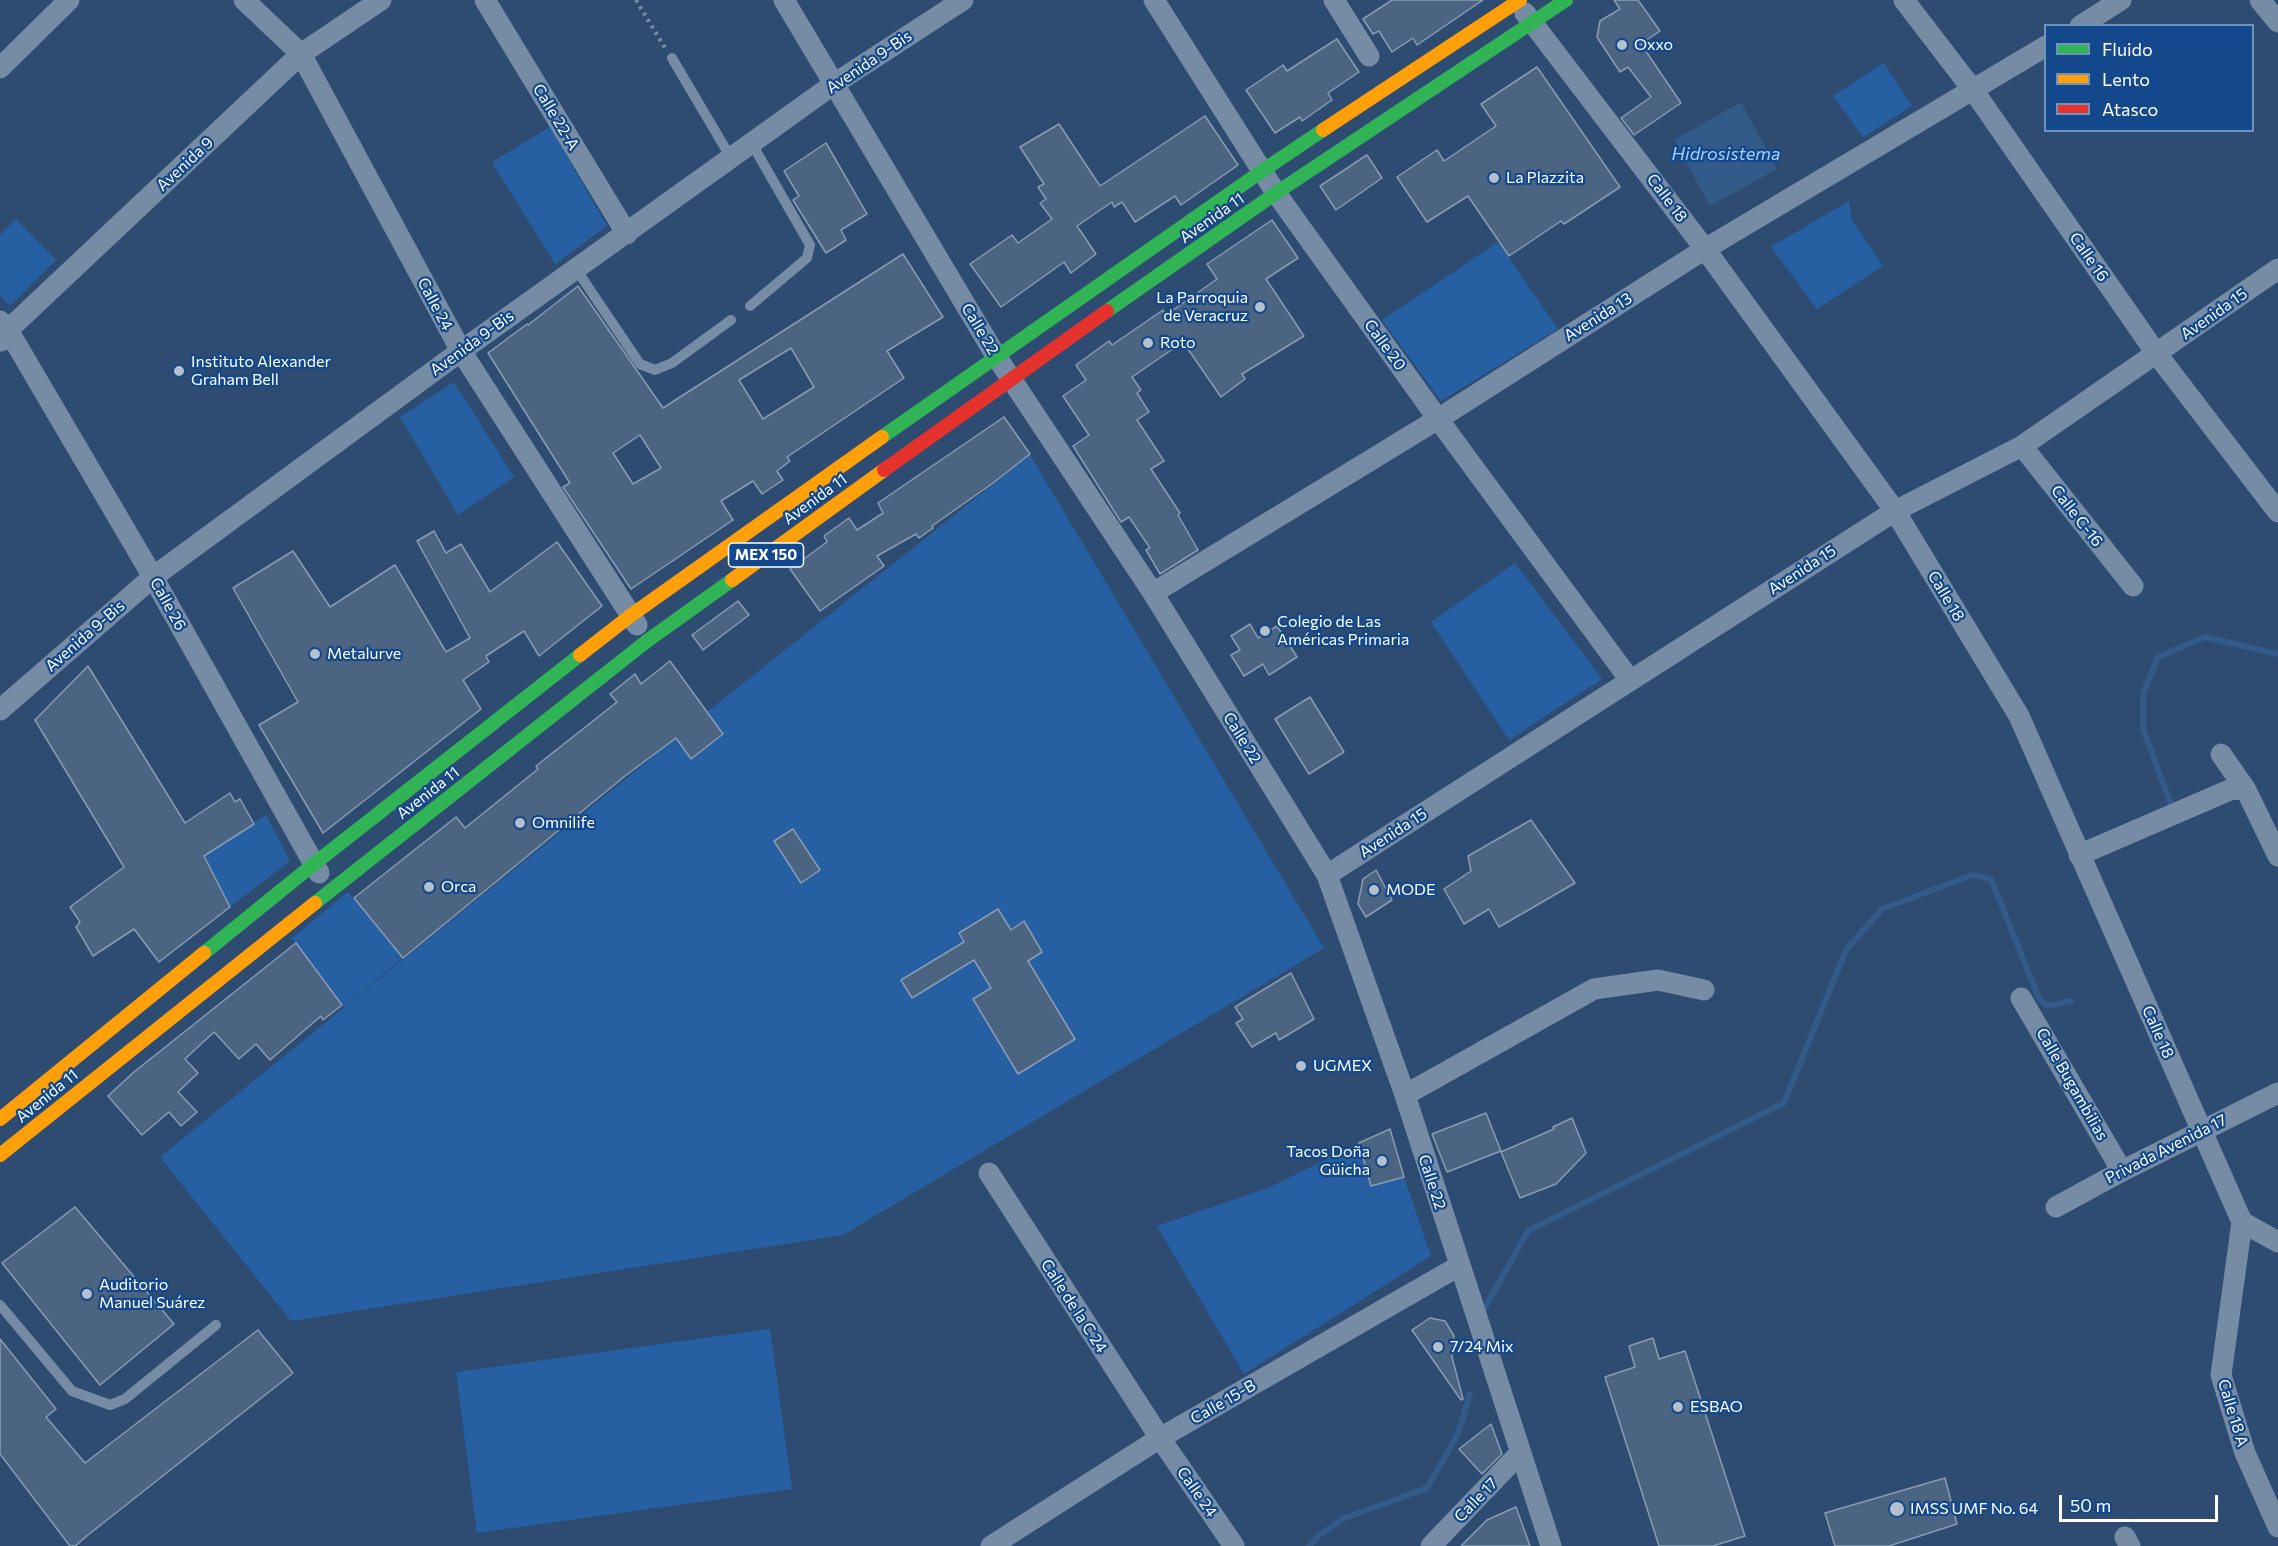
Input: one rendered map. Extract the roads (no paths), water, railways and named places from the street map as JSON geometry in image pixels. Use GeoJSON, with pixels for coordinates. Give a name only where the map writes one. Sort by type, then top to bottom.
{"type":"FeatureCollection","features":[{"type":"Feature","properties":{"kind":"main road","name":"Avenida 11"},"geometry":{"type":"LineString","coordinates":[[0,1119],[104,1033],[329,892],[432,791],[630,615],[1010,379],[1276,193],[1566,0]]}},
{"type":"Feature","properties":{"kind":"main road","name":"Avenida 11"},"geometry":{"type":"LineString","coordinates":[[0,1155],[122,1056],[224,957],[314,864],[432,791],[647,641],[996,356],[1262,171],[1518,1]]}},
{"type":"Feature","properties":{"kind":"main road"},"geometry":{"type":"LineString","coordinates":[[1087,294],[1101,316]]}},
{"type":"Feature","properties":{"kind":"main road"},"geometry":{"type":"LineString","coordinates":[[104,1033],[122,1056]]}},
{"type":"Feature","properties":{"kind":"street"},"geometry":{"type":"LineString","coordinates":[[0,68],[69,0]]}},
{"type":"Feature","properties":{"kind":"street","name":"Calle 24"},"geometry":{"type":"LineString","coordinates":[[244,0],[301,54],[461,351],[647,641]]}},
{"type":"Feature","properties":{"kind":"street","name":"Avenida 9"},"geometry":{"type":"LineString","coordinates":[[3,331],[301,54],[381,0]]}},
{"type":"Feature","properties":{"kind":"street","name":"Calle 22-A"},"geometry":{"type":"LineString","coordinates":[[485,0],[627,234]]}},
{"type":"Feature","properties":{"kind":"street","name":"Calle 22"},"geometry":{"type":"LineString","coordinates":[[784,0],[1010,379],[1153,593],[1327,875],[1405,1095],[1551,1546]]}},
{"type":"Feature","properties":{"kind":"street","name":"Avenida 9-Bis"},"geometry":{"type":"LineString","coordinates":[[0,710],[153,578],[461,351],[834,84],[963,0]]}},
{"type":"Feature","properties":{"kind":"street","name":"Calle 20"},"geometry":{"type":"LineString","coordinates":[[1154,0],[1276,193],[1438,419],[1630,680]]}},
{"type":"Feature","properties":{"kind":"street"},"geometry":{"type":"LineString","coordinates":[[1334,0],[1369,56]]}},
{"type":"Feature","properties":{"kind":"street","name":"Calle 16"},"geometry":{"type":"LineString","coordinates":[[1904,0],[1973,90],[2157,353],[2271,490],[2278,512]]}},
{"type":"Feature","properties":{"kind":"street"},"geometry":{"type":"LineString","coordinates":[[2083,24],[2121,0]]}},
{"type":"Feature","properties":{"kind":"street"},"geometry":{"type":"LineString","coordinates":[[2260,0],[2278,22]]}},
{"type":"Feature","properties":{"kind":"street","name":"Calle 18"},"geometry":{"type":"LineString","coordinates":[[1518,1],[1532,23],[1705,249],[1895,511],[2019,716],[2242,1222]]}},
{"type":"Feature","properties":{"kind":"street","name":"Avenida 13"},"geometry":{"type":"LineString","coordinates":[[1153,593],[1438,419],[1705,249],[2044,47]]}},
{"type":"Feature","properties":{"kind":"street","name":"Avenida 15"},"geometry":{"type":"LineString","coordinates":[[1327,875],[1895,511],[2022,446],[2278,269]]}},
{"type":"Feature","properties":{"kind":"street","name":"Calle 26"},"geometry":{"type":"LineString","coordinates":[[3,331],[153,578],[329,892]]}},
{"type":"Feature","properties":{"kind":"street","name":"Calle C-16"},"geometry":{"type":"LineString","coordinates":[[2022,446],[2133,586]]}},
{"type":"Feature","properties":{"kind":"street"},"geometry":{"type":"LineString","coordinates":[[2221,754],[2246,790],[2278,856]]}},
{"type":"Feature","properties":{"kind":"street"},"geometry":{"type":"LineString","coordinates":[[2079,855],[2232,789],[2246,790]]}},
{"type":"Feature","properties":{"kind":"street"},"geometry":{"type":"LineString","coordinates":[[1405,1095],[1594,989],[1658,980],[1704,990]]}},
{"type":"Feature","properties":{"kind":"street","name":"Calle Bugambilias"},"geometry":{"type":"LineString","coordinates":[[2021,998],[2122,1171]]}},
{"type":"Feature","properties":{"kind":"street","name":"Privada Avenida 17"},"geometry":{"type":"LineString","coordinates":[[2056,1207],[2122,1171],[2278,1093]]}},
{"type":"Feature","properties":{"kind":"street","name":"Calle de la C 24"},"geometry":{"type":"LineString","coordinates":[[989,1173],[1160,1438]]}},
{"type":"Feature","properties":{"kind":"street"},"geometry":{"type":"LineString","coordinates":[[2242,1222],[2278,1242]]}},
{"type":"Feature","properties":{"kind":"street","name":"Calle 18 A"},"geometry":{"type":"LineString","coordinates":[[2242,1222],[2221,1375],[2245,1453],[2278,1527]]}},
{"type":"Feature","properties":{"kind":"street","name":"Calle 15-B"},"geometry":{"type":"LineString","coordinates":[[991,1546],[1160,1438],[1459,1266]]}},
{"type":"Feature","properties":{"kind":"street","name":"Calle 24"},"geometry":{"type":"LineString","coordinates":[[1160,1438],[1234,1546]]}},
{"type":"Feature","properties":{"kind":"street","name":"Calle 17"},"geometry":{"type":"LineString","coordinates":[[1431,1546],[1520,1453]]}},
{"type":"Feature","properties":{"kind":"lane"},"geometry":{"type":"LineString","coordinates":[[672,58],[731,158]]}},
{"type":"Feature","properties":{"kind":"lane"},"geometry":{"type":"LineString","coordinates":[[750,306],[807,258],[810,245],[752,144]]}},
{"type":"Feature","properties":{"kind":"lane"},"geometry":{"type":"LineString","coordinates":[[576,269],[640,364],[655,370],[672,363],[731,321]]}},
{"type":"Feature","properties":{"kind":"lane"},"geometry":{"type":"LineString","coordinates":[[0,1305],[72,1391],[110,1405],[125,1399],[216,1325]]}},
{"type":"Feature","properties":{"kind":"water","name":"Hidrosistema"},"geometry":{"type":"Polygon","coordinates":[[[1741,102],[1777,169],[1710,206],[1674,140],[1741,102]]]}},
{"type":"Feature","properties":{"kind":"waterway"},"geometry":{"type":"LineString","coordinates":[[2173,810],[2143,729],[2143,694],[2158,657],[2205,637],[2278,654]]}},
{"type":"Feature","properties":{"kind":"waterway"},"geometry":{"type":"LineString","coordinates":[[1484,1309],[1528,1231],[1784,1103],[1846,950],[1882,909],[1972,875],[1991,879],[2039,999],[2048,1006],[2071,1001]]}},
{"type":"Feature","properties":{"kind":"waterway"},"geometry":{"type":"LineString","coordinates":[[1309,1546],[1319,1535],[1345,1518],[1427,1488],[1458,1434],[1470,1394]]}},
{"type":"Feature","properties":{"kind":"place","name":"Oxxo"},"geometry":{"type":"Point","coordinates":[1622,45]}},
{"type":"Feature","properties":{"kind":"place","name":"La Plazzita"},"geometry":{"type":"Point","coordinates":[1494,178]}},
{"type":"Feature","properties":{"kind":"place","name":"La Parroquia de Veracruz"},"geometry":{"type":"Point","coordinates":[1260,307]}},
{"type":"Feature","properties":{"kind":"place","name":"Roto"},"geometry":{"type":"Point","coordinates":[1148,343]}},
{"type":"Feature","properties":{"kind":"place","name":"Instituto Alexander Graham Bell"},"geometry":{"type":"Point","coordinates":[179,371]}},
{"type":"Feature","properties":{"kind":"place","name":"Colegio de Las Américas Primaria"},"geometry":{"type":"Point","coordinates":[1265,631]}},
{"type":"Feature","properties":{"kind":"place","name":"Metalurve"},"geometry":{"type":"Point","coordinates":[315,654]}},
{"type":"Feature","properties":{"kind":"place","name":"Omnilife"},"geometry":{"type":"Point","coordinates":[520,823]}},
{"type":"Feature","properties":{"kind":"place","name":"Orca"},"geometry":{"type":"Point","coordinates":[429,887]}},
{"type":"Feature","properties":{"kind":"place","name":"MODE"},"geometry":{"type":"Point","coordinates":[1374,890]}},
{"type":"Feature","properties":{"kind":"place","name":"UGMEX"},"geometry":{"type":"Point","coordinates":[1301,1066]}},
{"type":"Feature","properties":{"kind":"place","name":"Tacos Doña Güicha"},"geometry":{"type":"Point","coordinates":[1382,1161]}},
{"type":"Feature","properties":{"kind":"place","name":"Auditorio Manuel Suárez"},"geometry":{"type":"Point","coordinates":[87,1294]}},
{"type":"Feature","properties":{"kind":"place","name":"7/24 Mix"},"geometry":{"type":"Point","coordinates":[1438,1347]}},
{"type":"Feature","properties":{"kind":"place","name":"ESBAO"},"geometry":{"type":"Point","coordinates":[1678,1407]}},
{"type":"Feature","properties":{"kind":"place","name":"IMSS UMF No. 64"},"geometry":{"type":"Point","coordinates":[1897,1509]}}]}
